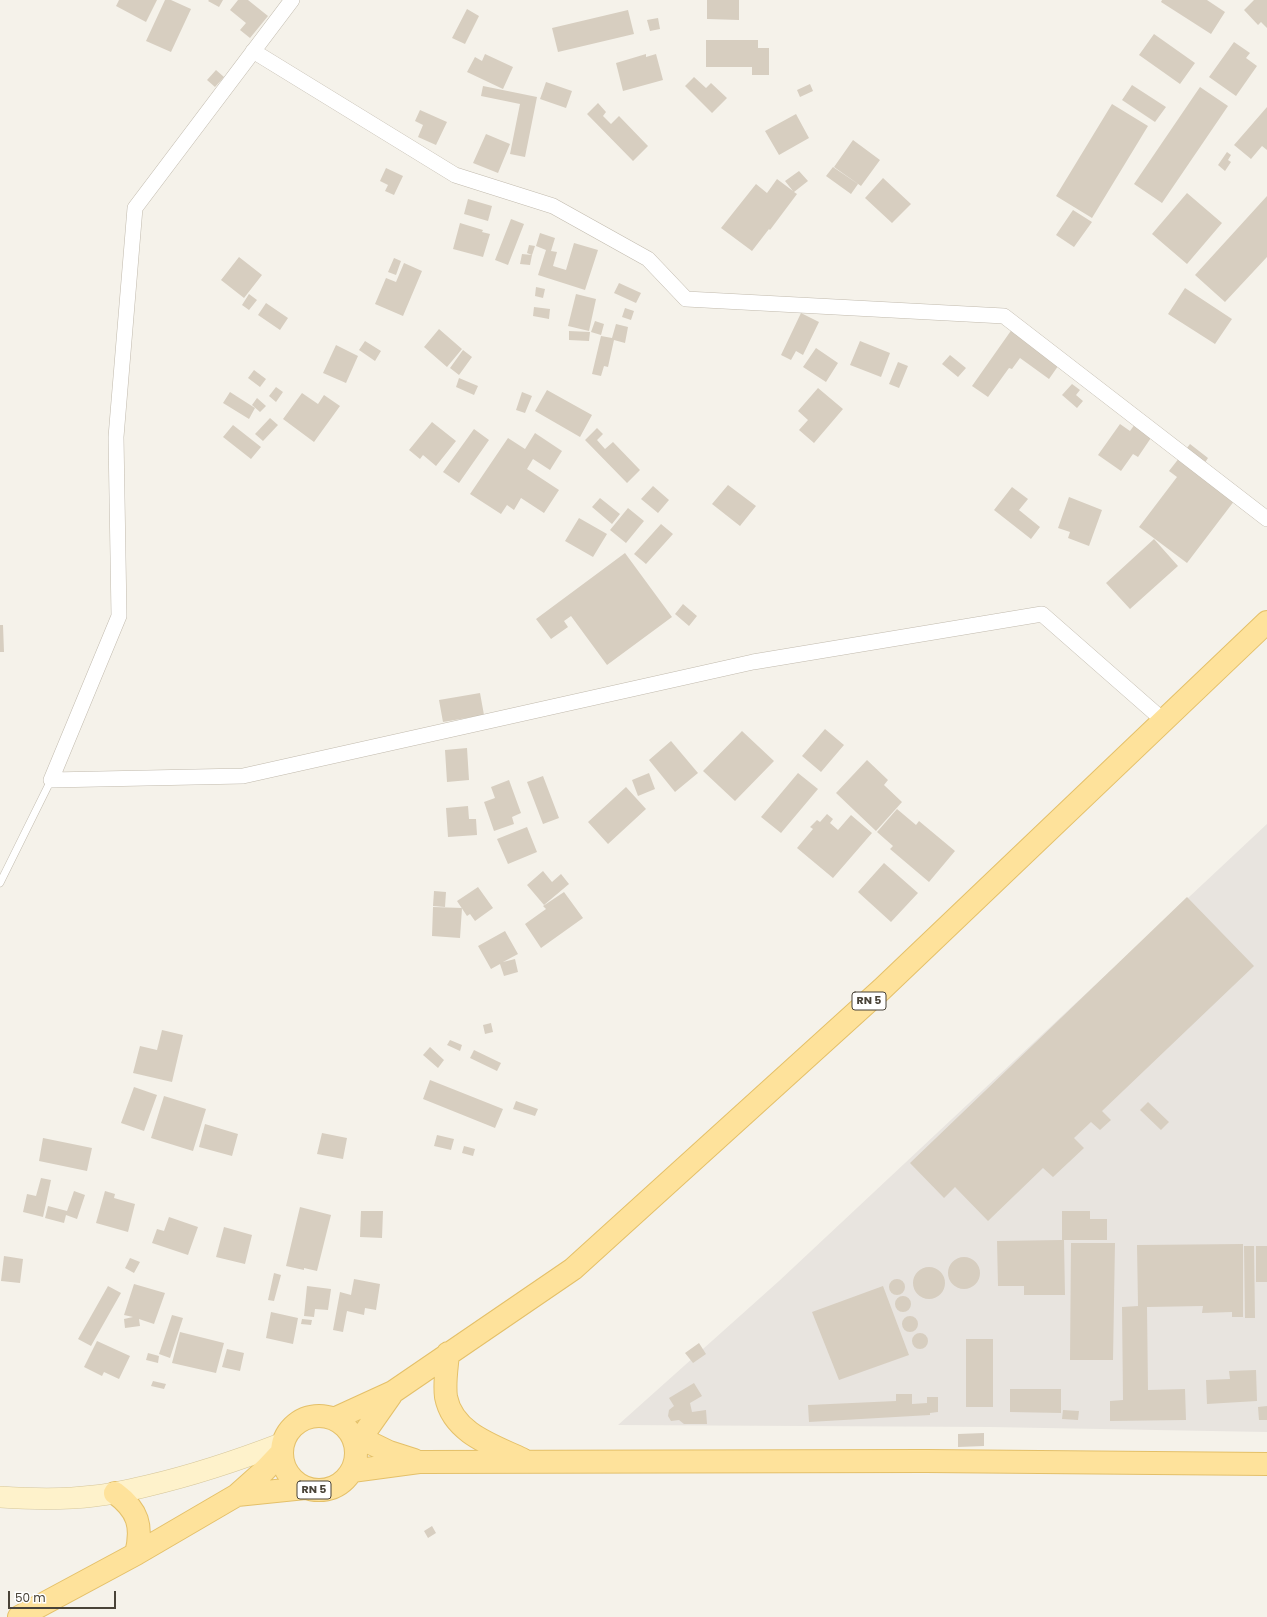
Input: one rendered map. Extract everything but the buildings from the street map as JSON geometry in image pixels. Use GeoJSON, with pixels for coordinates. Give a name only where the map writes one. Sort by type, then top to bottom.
{"type":"FeatureCollection","features":[{"type":"Feature","properties":{"kind":"main road","name":"RN 5"},"geometry":{"type":"LineString","coordinates":[[19,1617],[136,1554],[237,1495],[265,1470],[282,1448],[292,1427],[299,1422],[316,1416],[334,1419],[393,1392],[573,1269],[882,989],[1267,622]]}},
{"type":"Feature","properties":{"kind":"main road"},"geometry":{"type":"LineString","coordinates":[[448,1353],[445,1378],[446,1396],[450,1411],[461,1426],[475,1437],[527,1462]]}},
{"type":"Feature","properties":{"kind":"main road","name":"RN 5"},"geometry":{"type":"LineString","coordinates":[[237,1495],[305,1488],[314,1490],[332,1488],[340,1484],[352,1471],[357,1454],[356,1440],[393,1392]]}},
{"type":"Feature","properties":{"kind":"main road"},"geometry":{"type":"LineString","coordinates":[[334,1419],[341,1422],[356,1440],[419,1462]]}},
{"type":"Feature","properties":{"kind":"main road","name":"RN 5"},"geometry":{"type":"LineString","coordinates":[[282,1448],[286,1469],[297,1483],[305,1488]]}},
{"type":"Feature","properties":{"kind":"main road"},"geometry":{"type":"LineString","coordinates":[[0,1497],[34,1499],[93,1497],[207,1470],[282,1448]]}},
{"type":"Feature","properties":{"kind":"main road"},"geometry":{"type":"LineString","coordinates":[[352,1471],[419,1462],[934,1462],[1267,1464]]}},
{"type":"Feature","properties":{"kind":"main road"},"geometry":{"type":"LineString","coordinates":[[115,1493],[126,1502],[135,1513],[139,1526],[140,1540],[136,1554]]}},
{"type":"Feature","properties":{"kind":"street"},"geometry":{"type":"LineString","coordinates":[[292,0],[135,208],[116,437],[119,616],[51,780],[243,776],[753,662],[1042,614],[1164,721]]}},
{"type":"Feature","properties":{"kind":"street"},"geometry":{"type":"LineString","coordinates":[[253,51],[454,175],[553,206],[648,260],[686,299],[1004,316],[1267,519]]}},
{"type":"Feature","properties":{"kind":"lane"},"geometry":{"type":"LineString","coordinates":[[0,883],[51,780]]}},
{"type":"Feature","properties":{"kind":"shaded area"},"geometry":{"type":"Polygon","coordinates":[[[1267,824],[1267,1432],[990,1427],[618,1425],[779,1281],[1267,824]]]}}]}
